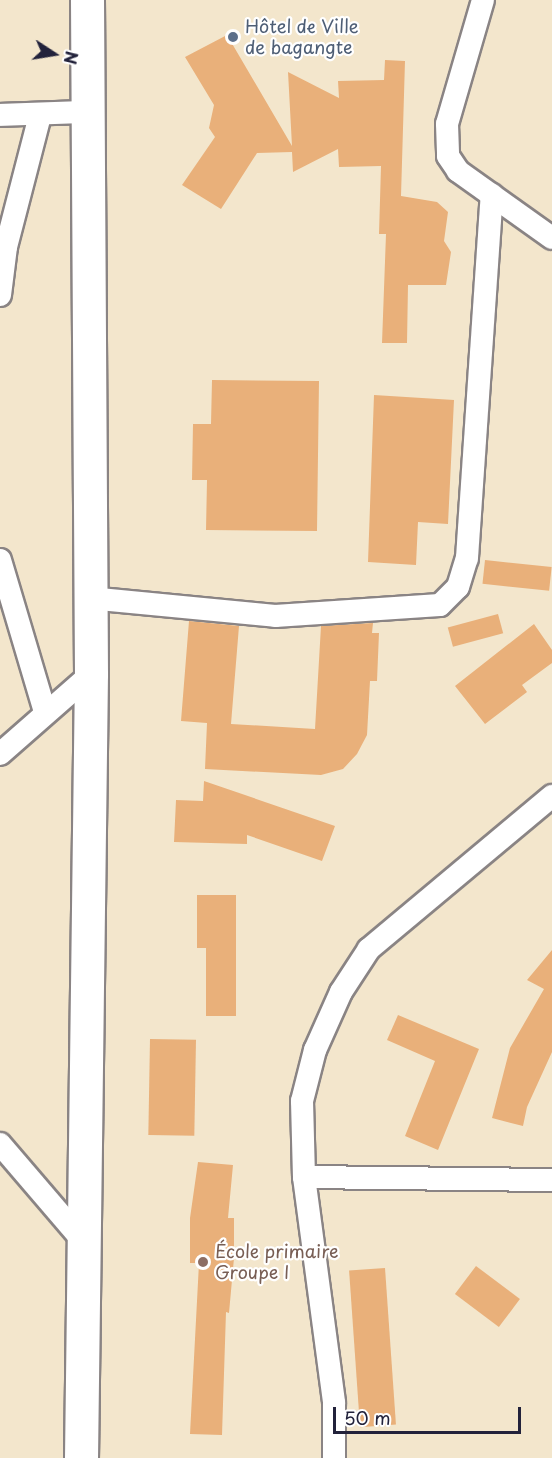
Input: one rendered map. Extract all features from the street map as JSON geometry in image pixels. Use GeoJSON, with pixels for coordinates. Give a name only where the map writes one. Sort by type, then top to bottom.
{"type":"FeatureCollection","features":[{"type":"Feature","properties":{"kind":"street"},"geometry":{"type":"LineString","coordinates":[[81,1458],[91,674],[87,0]]}},
{"type":"Feature","properties":{"kind":"street"},"geometry":{"type":"LineString","coordinates":[[483,0],[444,142],[448,156],[458,171],[552,238]]}},
{"type":"Feature","properties":{"kind":"street"},"geometry":{"type":"LineString","coordinates":[[0,115],[40,116],[86,112]]}},
{"type":"Feature","properties":{"kind":"street"},"geometry":{"type":"LineString","coordinates":[[0,296],[6,247],[40,116]]}},
{"type":"Feature","properties":{"kind":"street"},"geometry":{"type":"LineString","coordinates":[[89,598],[275,616],[440,605],[458,587],[467,558],[492,195]]}},
{"type":"Feature","properties":{"kind":"street"},"geometry":{"type":"LineString","coordinates":[[0,560],[45,712]]}},
{"type":"Feature","properties":{"kind":"street"},"geometry":{"type":"LineString","coordinates":[[0,754],[10,748],[45,712],[91,674]]}},
{"type":"Feature","properties":{"kind":"street"},"geometry":{"type":"LineString","coordinates":[[334,1458],[334,1402],[304,1177],[302,1101],[315,1050],[340,992],[369,949],[552,796]]}},
{"type":"Feature","properties":{"kind":"street"},"geometry":{"type":"LineString","coordinates":[[0,1144],[84,1242]]}},
{"type":"Feature","properties":{"kind":"street"},"geometry":{"type":"LineString","coordinates":[[304,1177],[552,1180]]}},
{"type":"Feature","properties":{"kind":"building"},"geometry":{"type":"Polygon","coordinates":[[[227,35],[292,146],[288,72],[339,98],[338,81],[384,80],[385,60],[405,61],[401,196],[437,202],[448,212],[444,241],[451,252],[446,285],[408,285],[407,343],[382,343],[386,234],[379,234],[381,166],[339,167],[338,149],[293,172],[292,152],[257,153],[221,209],[182,185],[215,137],[209,128],[214,105],[185,57],[227,35]]]}},
{"type":"Feature","properties":{"kind":"building"},"geometry":{"type":"Polygon","coordinates":[[[212,380],[319,381],[317,531],[206,530],[207,480],[192,480],[193,424],[211,424],[212,380]]]}},
{"type":"Feature","properties":{"kind":"building"},"geometry":{"type":"Polygon","coordinates":[[[374,395],[454,400],[448,524],[418,522],[416,565],[368,562],[374,395]]]}},
{"type":"Feature","properties":{"kind":"building"},"geometry":{"type":"Polygon","coordinates":[[[485,560],[552,567],[549,591],[482,584],[485,560]]]}},
{"type":"Feature","properties":{"kind":"building"},"geometry":{"type":"Polygon","coordinates":[[[498,614],[503,633],[453,647],[448,627],[498,614]]]}},
{"type":"Feature","properties":{"kind":"building"},"geometry":{"type":"Polygon","coordinates":[[[189,621],[239,626],[231,724],[315,729],[321,626],[373,623],[372,633],[379,633],[377,681],[370,681],[367,735],[357,754],[343,769],[321,775],[205,769],[207,723],[181,721],[189,621]]]}},
{"type":"Feature","properties":{"kind":"building"},"geometry":{"type":"Polygon","coordinates":[[[534,624],[552,650],[552,663],[522,685],[527,692],[485,724],[455,686],[534,624]]]}},
{"type":"Feature","properties":{"kind":"building"},"geometry":{"type":"Polygon","coordinates":[[[204,781],[335,826],[322,861],[247,835],[247,844],[174,842],[176,800],[203,801],[204,781]]]}},
{"type":"Feature","properties":{"kind":"building"},"geometry":{"type":"Polygon","coordinates":[[[197,895],[236,895],[236,1016],[206,1016],[206,948],[197,948],[197,895]]]}},
{"type":"Feature","properties":{"kind":"building"},"geometry":{"type":"Polygon","coordinates":[[[552,950],[552,1052],[527,1107],[523,1126],[492,1118],[510,1048],[544,989],[527,980],[552,950]]]}},
{"type":"Feature","properties":{"kind":"building"},"geometry":{"type":"Polygon","coordinates":[[[398,1015],[479,1049],[438,1150],[405,1136],[435,1061],[387,1040],[398,1015]]]}},
{"type":"Feature","properties":{"kind":"building"},"geometry":{"type":"Polygon","coordinates":[[[150,1039],[196,1040],[194,1136],[148,1135],[150,1039]]]}},
{"type":"Feature","properties":{"kind":"building"},"geometry":{"type":"Polygon","coordinates":[[[198,1162],[233,1165],[228,1218],[234,1218],[234,1258],[229,1313],[226,1312],[222,1435],[190,1434],[199,1263],[190,1263],[190,1218],[198,1162]]]}},
{"type":"Feature","properties":{"kind":"building"},"geometry":{"type":"Polygon","coordinates":[[[476,1266],[520,1299],[499,1327],[455,1294],[476,1266]]]}},
{"type":"Feature","properties":{"kind":"building"},"geometry":{"type":"Polygon","coordinates":[[[385,1268],[396,1425],[360,1427],[349,1271],[385,1268]]]}},
{"type":"Feature","properties":{"kind":"place","name":"Hôtel de Ville de bagangte"},"geometry":{"type":"Point","coordinates":[233,37]}},
{"type":"Feature","properties":{"kind":"place","name":"École primaire Groupe I"},"geometry":{"type":"Point","coordinates":[203,1262]}}]}
